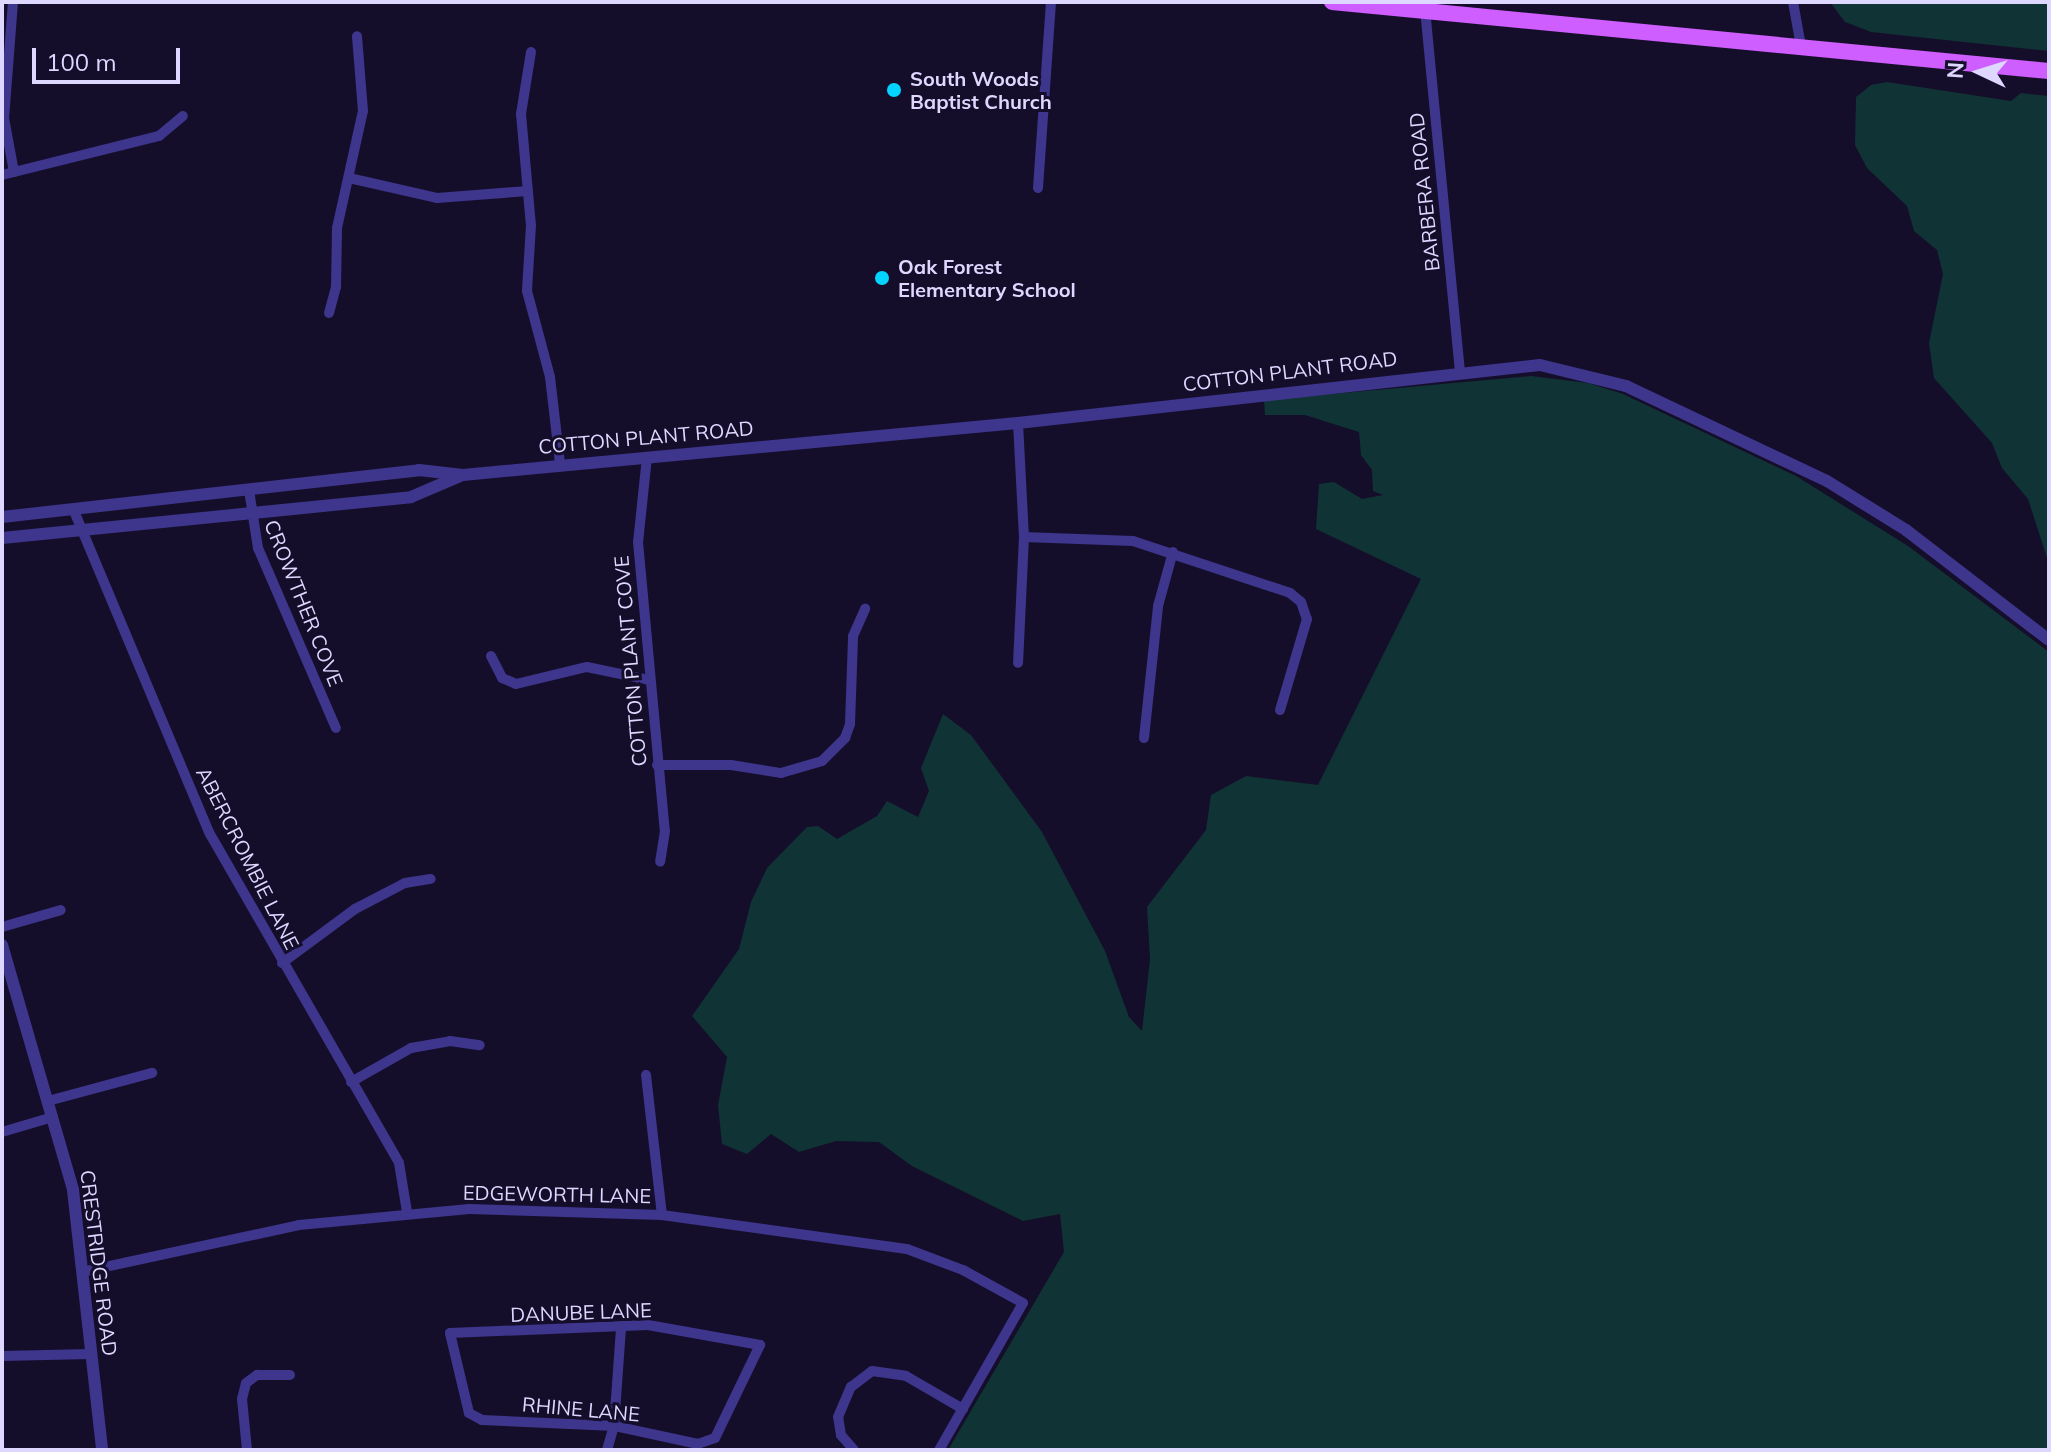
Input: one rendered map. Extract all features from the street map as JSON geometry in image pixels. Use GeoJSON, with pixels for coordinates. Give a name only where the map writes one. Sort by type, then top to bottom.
{"type":"FeatureCollection","features":[{"type":"Feature","properties":{"kind":"main road"},"geometry":{"type":"LineString","coordinates":[[1332,2],[2049,71]]}},
{"type":"Feature","properties":{"kind":"street"},"geometry":{"type":"LineString","coordinates":[[13,2],[4,118],[14,172]]}},
{"type":"Feature","properties":{"kind":"street"},"geometry":{"type":"LineString","coordinates":[[1038,188],[1051,2]]}},
{"type":"Feature","properties":{"kind":"street"},"geometry":{"type":"LineString","coordinates":[[1793,2],[1801,46]]}},
{"type":"Feature","properties":{"kind":"street","name":"BARBERA ROAD"},"geometry":{"type":"LineString","coordinates":[[1425,9],[1460,371]]}},
{"type":"Feature","properties":{"kind":"street"},"geometry":{"type":"LineString","coordinates":[[329,313],[336,287],[337,228],[363,111],[357,36]]}},
{"type":"Feature","properties":{"kind":"street"},"geometry":{"type":"LineString","coordinates":[[531,52],[521,114],[528,191],[527,291],[550,377],[560,464]]}},
{"type":"Feature","properties":{"kind":"street"},"geometry":{"type":"LineString","coordinates":[[2,175],[159,136],[183,116]]}},
{"type":"Feature","properties":{"kind":"street"},"geometry":{"type":"LineString","coordinates":[[349,178],[437,198],[528,191]]}},
{"type":"Feature","properties":{"kind":"street","name":"COTTON PLANT ROAD"},"geometry":{"type":"LineString","coordinates":[[2,517],[419,470],[463,475],[1018,423],[1460,371],[1562,367],[1666,403],[1827,481],[1893,522],[2049,640]]}},
{"type":"Feature","properties":{"kind":"street"},"geometry":{"type":"LineString","coordinates":[[1018,423],[1024,537],[1018,663]]}},
{"type":"Feature","properties":{"kind":"street","name":"COTTON PLANT COVE"},"geometry":{"type":"LineString","coordinates":[[647,457],[638,542],[665,831],[660,862]]}},
{"type":"Feature","properties":{"kind":"street","name":"COTTON PLANT ROAD"},"geometry":{"type":"LineString","coordinates":[[2,538],[411,497],[463,475]]}},
{"type":"Feature","properties":{"kind":"street","name":"CROWTHER COVE"},"geometry":{"type":"LineString","coordinates":[[249,490],[250,514],[258,548],[336,728]]}},
{"type":"Feature","properties":{"kind":"street","name":"ABERCROMBIE LANE"},"geometry":{"type":"LineString","coordinates":[[74,511],[204,821],[402,1170],[407,1212]]}},
{"type":"Feature","properties":{"kind":"street"},"geometry":{"type":"LineString","coordinates":[[1024,537],[1115,539],[1173,552],[1282,588],[1301,602],[1306,625],[1280,710]]}},
{"type":"Feature","properties":{"kind":"street"},"geometry":{"type":"LineString","coordinates":[[1144,738],[1158,606],[1173,552]]}},
{"type":"Feature","properties":{"kind":"street"},"geometry":{"type":"LineString","coordinates":[[657,765],[707,764],[781,773],[822,761],[845,738],[850,724],[853,636],[865,609]]}},
{"type":"Feature","properties":{"kind":"street"},"geometry":{"type":"LineString","coordinates":[[491,656],[502,678],[516,684],[587,667],[649,680]]}},
{"type":"Feature","properties":{"kind":"street"},"geometry":{"type":"LineString","coordinates":[[282,963],[355,909],[405,883],[431,879]]}},
{"type":"Feature","properties":{"kind":"street"},"geometry":{"type":"LineString","coordinates":[[2,927],[61,910]]}},
{"type":"Feature","properties":{"kind":"street","name":"CRESTRIDGE ROAD"},"geometry":{"type":"LineString","coordinates":[[2,945],[5,968],[73,1190],[102,1450]]}},
{"type":"Feature","properties":{"kind":"street"},"geometry":{"type":"LineString","coordinates":[[351,1082],[411,1048],[450,1041],[480,1045]]}},
{"type":"Feature","properties":{"kind":"street"},"geometry":{"type":"LineString","coordinates":[[48,1101],[152,1073]]}},
{"type":"Feature","properties":{"kind":"street"},"geometry":{"type":"LineString","coordinates":[[646,1075],[662,1215]]}},
{"type":"Feature","properties":{"kind":"street"},"geometry":{"type":"LineString","coordinates":[[2,1132],[53,1117]]}},
{"type":"Feature","properties":{"kind":"street","name":"EDGEWORTH LANE"},"geometry":{"type":"LineString","coordinates":[[82,1272],[249,1234],[407,1212],[553,1208],[662,1215],[907,1249],[963,1270],[1023,1303],[963,1409]]}},
{"type":"Feature","properties":{"kind":"street","name":"DANUBE LANE"},"geometry":{"type":"LineString","coordinates":[[450,1333],[621,1329],[648,1325],[760,1345]]}},
{"type":"Feature","properties":{"kind":"street"},"geometry":{"type":"LineString","coordinates":[[607,1450],[614,1426],[621,1329]]}},
{"type":"Feature","properties":{"kind":"street","name":"RHINE LANE"},"geometry":{"type":"LineString","coordinates":[[450,1333],[469,1413],[482,1420],[614,1426],[698,1444],[715,1438],[760,1345]]}},
{"type":"Feature","properties":{"kind":"street"},"geometry":{"type":"LineString","coordinates":[[2,1356],[90,1354]]}},
{"type":"Feature","properties":{"kind":"street"},"geometry":{"type":"LineString","coordinates":[[854,1450],[841,1435],[838,1417],[851,1387],[872,1371],[906,1376],[963,1409],[939,1450]]}},
{"type":"Feature","properties":{"kind":"street"},"geometry":{"type":"LineString","coordinates":[[247,1450],[242,1399],[246,1383],[257,1375],[290,1375]]}},
{"type":"Feature","properties":{"kind":"green space"},"geometry":{"type":"Polygon","coordinates":[[[1830,2],[2049,2],[2049,51],[1871,32],[1845,22],[1830,2]]]}},
{"type":"Feature","properties":{"kind":"green space"},"geometry":{"type":"Polygon","coordinates":[[[1887,82],[2011,101],[2021,93],[2049,96],[2049,564],[2028,499],[2002,468],[1992,443],[1934,378],[1929,343],[1943,274],[1937,250],[1914,231],[1907,206],[1867,168],[1855,145],[1856,97],[1871,85],[1887,82]]]}},
{"type":"Feature","properties":{"kind":"green space"},"geometry":{"type":"Polygon","coordinates":[[[1531,376],[1588,383],[1623,394],[1796,476],[1908,546],[2049,652],[2049,1450],[948,1450],[1064,1252],[1060,1214],[1023,1221],[912,1166],[879,1142],[836,1141],[799,1152],[771,1134],[747,1154],[722,1144],[718,1105],[727,1057],[692,1016],[739,949],[751,902],[767,868],[807,827],[818,826],[837,839],[877,816],[887,801],[918,817],[929,791],[921,768],[943,714],[971,735],[1042,832],[1105,951],[1129,1017],[1142,1031],[1150,959],[1147,907],[1206,830],[1211,795],[1246,776],[1318,785],[1421,579],[1316,529],[1319,484],[1334,482],[1362,499],[1383,495],[1373,491],[1372,470],[1361,455],[1359,432],[1305,415],[1265,415],[1264,400],[1531,376]]]}},
{"type":"Feature","properties":{"kind":"place","name":"South Woods Baptist Church"},"geometry":{"type":"Point","coordinates":[894,90]}},
{"type":"Feature","properties":{"kind":"place","name":"Oak Forest Elementary School"},"geometry":{"type":"Point","coordinates":[882,278]}}]}
